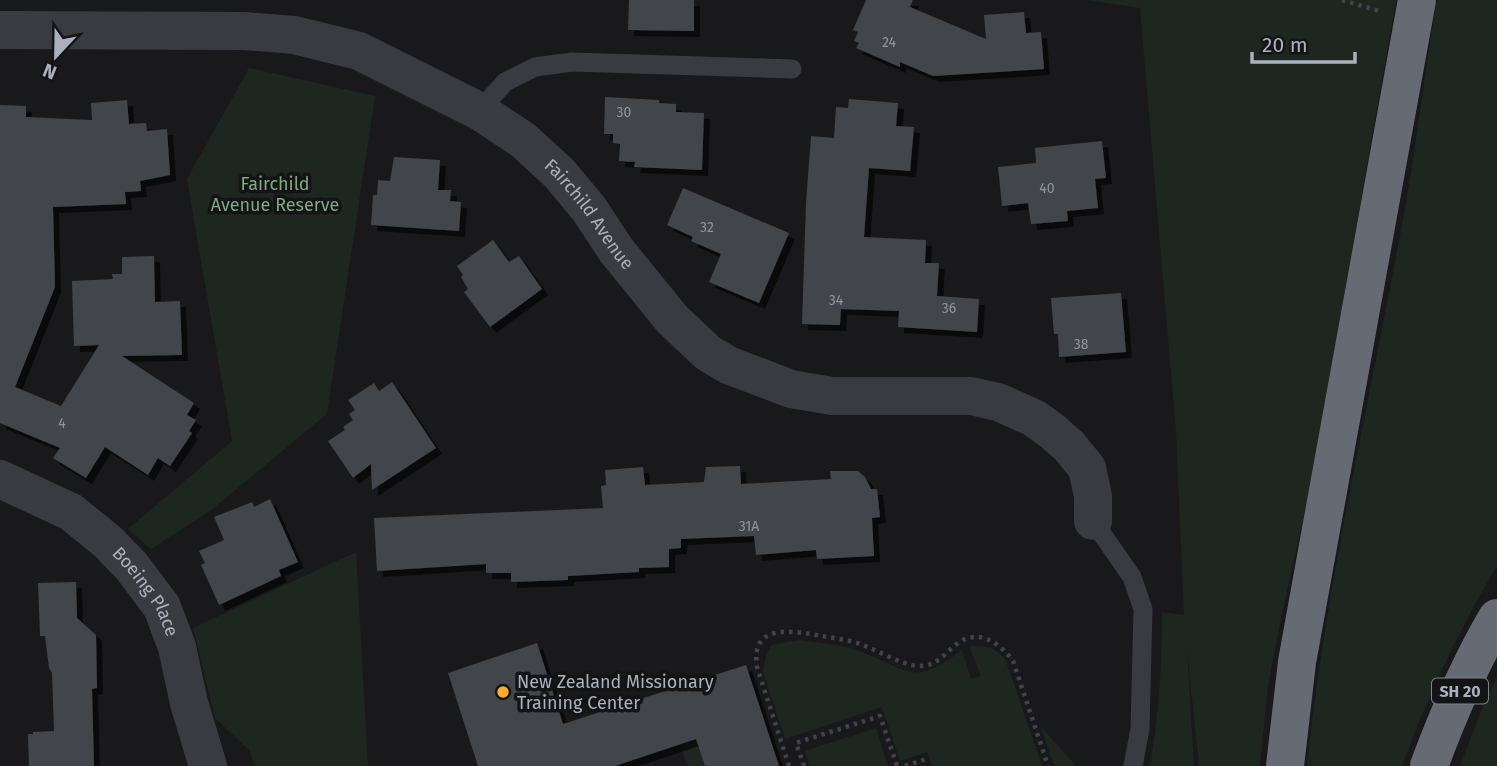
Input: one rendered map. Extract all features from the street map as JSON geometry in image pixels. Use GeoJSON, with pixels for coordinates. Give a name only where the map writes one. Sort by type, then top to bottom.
{"type":"FeatureCollection","features":[{"type":"Feature","properties":{"kind":"highway"},"geometry":{"type":"LineString","coordinates":[[1285,766],[1297,662],[1417,0]]}},
{"type":"Feature","properties":{"kind":"highway","name":"SH 20"},"geometry":{"type":"LineString","coordinates":[[1429,766],[1446,722],[1497,618]]}},
{"type":"Feature","properties":{"kind":"street","name":"Fairchild Avenue"},"geometry":{"type":"LineString","coordinates":[[0,30],[244,31],[294,35],[359,51],[479,111],[523,139],[559,173],[589,209],[616,250],[672,318],[708,354],[728,365],[792,389],[832,396],[971,396],[998,402],[1034,418],[1052,431],[1087,468],[1093,496],[1093,521]]}},
{"type":"Feature","properties":{"kind":"street","name":"Boeing Place"},"geometry":{"type":"LineString","coordinates":[[0,479],[71,512],[108,542],[132,567],[162,607],[177,647],[189,703],[208,766]]}},
{"type":"Feature","properties":{"kind":"lane"},"geometry":{"type":"LineString","coordinates":[[479,111],[505,82],[535,67],[572,62],[792,69]]}},
{"type":"Feature","properties":{"kind":"lane"},"geometry":{"type":"LineString","coordinates":[[1093,521],[1132,578],[1143,609],[1140,729],[1133,766]]}},
{"type":"Feature","properties":{"kind":"path"},"geometry":{"type":"LineString","coordinates":[[789,766],[757,667],[756,651],[764,637],[776,632],[794,631],[854,642],[912,666],[925,667],[938,662],[964,640],[978,638],[994,641],[1002,646],[1013,661],[1048,766]]}},
{"type":"Feature","properties":{"kind":"path"},"geometry":{"type":"LineString","coordinates":[[804,766],[796,743],[880,716],[897,766]]}},
{"type":"Feature","properties":{"kind":"path"},"geometry":{"type":"LineString","coordinates":[[905,766],[929,758]]}},
{"type":"Feature","properties":{"kind":"green space"},"geometry":{"type":"Polygon","coordinates":[[[1088,0],[1396,0],[1311,484],[1268,685],[1260,766],[1199,766],[1187,649],[1194,766],[1150,766],[1159,689],[1162,612],[1184,615],[1176,431],[1140,8],[1088,0]]]}},
{"type":"Feature","properties":{"kind":"green space"},"geometry":{"type":"Polygon","coordinates":[[[1437,0],[1497,0],[1497,566],[1445,664],[1402,766],[1307,766],[1325,630],[1412,169],[1437,0]]]}},
{"type":"Feature","properties":{"kind":"green space","name":"Fairchild Avenue Reserve"},"geometry":{"type":"Polygon","coordinates":[[[249,68],[375,96],[327,414],[211,510],[151,549],[128,529],[232,441],[187,179],[249,68]]]}},
{"type":"Feature","properties":{"kind":"green space"},"geometry":{"type":"Polygon","coordinates":[[[356,552],[368,766],[255,766],[249,750],[215,718],[193,628],[356,552]]]}},
{"type":"Feature","properties":{"kind":"green space"},"geometry":{"type":"Polygon","coordinates":[[[800,640],[852,649],[911,672],[932,669],[962,650],[971,679],[981,676],[969,646],[994,650],[1006,661],[1042,766],[932,766],[927,752],[900,761],[882,707],[785,739],[763,672],[766,655],[772,645],[800,640]]]}},
{"type":"Feature","properties":{"kind":"green space"},"geometry":{"type":"Polygon","coordinates":[[[1497,678],[1497,766],[1460,766],[1485,701],[1497,678]]]}},
{"type":"Feature","properties":{"kind":"green space"},"geometry":{"type":"Polygon","coordinates":[[[1041,727],[1076,766],[1054,766],[1041,727]]]}},
{"type":"Feature","properties":{"kind":"green space"},"geometry":{"type":"Polygon","coordinates":[[[876,728],[888,766],[810,766],[805,751],[876,728]]]}},
{"type":"Feature","properties":{"kind":"green space"},"geometry":{"type":"Polygon","coordinates":[[[696,740],[705,766],[688,766],[680,745],[696,740]]]}},
{"type":"Feature","properties":{"kind":"building"},"geometry":{"type":"Polygon","coordinates":[[[629,0],[694,0],[694,31],[628,30],[629,0]]]}},
{"type":"Feature","properties":{"kind":"building"},"geometry":{"type":"Polygon","coordinates":[[[866,0],[913,0],[910,7],[986,39],[984,15],[1024,12],[1026,33],[1041,32],[1044,69],[933,76],[900,62],[900,67],[856,48],[859,43],[854,41],[858,32],[853,30],[866,0]]]}},
{"type":"Feature","properties":{"kind":"building"},"geometry":{"type":"Polygon","coordinates":[[[605,97],[659,100],[659,103],[676,104],[676,112],[704,113],[702,170],[634,167],[635,162],[619,161],[620,144],[613,143],[613,134],[604,134],[605,97]]]}},
{"type":"Feature","properties":{"kind":"building"},"geometry":{"type":"Polygon","coordinates":[[[849,99],[898,103],[896,126],[914,127],[910,171],[869,168],[864,237],[926,240],[925,263],[939,263],[937,296],[979,299],[977,332],[898,327],[899,311],[841,309],[840,325],[802,324],[811,136],[834,138],[836,107],[848,108],[849,99]]]}},
{"type":"Feature","properties":{"kind":"building"},"geometry":{"type":"Polygon","coordinates":[[[127,100],[129,124],[146,123],[147,131],[167,129],[170,175],[140,181],[141,191],[125,192],[126,204],[53,207],[55,287],[15,387],[61,406],[99,345],[74,346],[72,281],[113,279],[112,274],[122,274],[122,257],[154,256],[155,302],[180,301],[182,355],[122,356],[194,403],[187,415],[196,420],[189,431],[192,433],[170,466],[158,458],[148,475],[105,447],[86,478],[53,458],[60,448],[0,423],[0,105],[26,106],[26,117],[92,120],[91,103],[127,100]]]}},
{"type":"Feature","properties":{"kind":"building"},"geometry":{"type":"Polygon","coordinates":[[[1102,141],[1106,178],[1095,179],[1098,208],[1067,211],[1068,221],[1031,224],[1028,203],[1002,206],[998,167],[1036,163],[1035,148],[1102,141]]]}},
{"type":"Feature","properties":{"kind":"building"},"geometry":{"type":"Polygon","coordinates":[[[394,157],[440,160],[438,190],[451,190],[450,201],[461,202],[459,231],[371,225],[373,195],[377,195],[378,180],[390,181],[394,157]]]}},
{"type":"Feature","properties":{"kind":"building"},"geometry":{"type":"Polygon","coordinates":[[[683,188],[789,233],[759,303],[709,282],[721,254],[691,241],[693,237],[667,225],[683,188]]]}},
{"type":"Feature","properties":{"kind":"building"},"geometry":{"type":"Polygon","coordinates":[[[493,240],[509,262],[519,256],[542,289],[490,327],[464,292],[468,289],[457,266],[493,240]]]}},
{"type":"Feature","properties":{"kind":"building"},"geometry":{"type":"Polygon","coordinates":[[[1121,293],[1126,352],[1059,357],[1051,298],[1121,293]]]}},
{"type":"Feature","properties":{"kind":"building"},"geometry":{"type":"Polygon","coordinates":[[[392,382],[436,448],[372,490],[371,464],[353,478],[328,441],[345,430],[343,427],[353,420],[349,414],[355,410],[348,400],[374,383],[379,391],[392,382]]]}},
{"type":"Feature","properties":{"kind":"building"},"geometry":{"type":"Polygon","coordinates":[[[740,466],[741,484],[831,479],[830,471],[858,471],[865,477],[871,489],[877,489],[880,517],[872,518],[874,556],[817,559],[816,550],[756,555],[754,536],[681,539],[681,548],[669,549],[669,567],[639,568],[639,572],[568,576],[568,580],[511,582],[511,573],[486,573],[486,564],[377,571],[374,518],[603,508],[601,486],[606,485],[605,470],[643,467],[645,485],[704,482],[706,467],[740,466]]]}},
{"type":"Feature","properties":{"kind":"building"},"geometry":{"type":"Polygon","coordinates":[[[270,499],[298,562],[279,570],[281,576],[219,605],[201,565],[205,563],[199,551],[224,540],[214,517],[252,502],[254,507],[270,499]]]}},
{"type":"Feature","properties":{"kind":"building"},"geometry":{"type":"Polygon","coordinates":[[[76,582],[77,618],[96,635],[97,688],[92,689],[94,766],[29,766],[28,734],[54,731],[52,673],[45,636],[40,636],[38,583],[76,582]]]}},
{"type":"Feature","properties":{"kind":"building","name":"New Zealand Missionary Training Center"},"geometry":{"type":"Polygon","coordinates":[[[537,643],[563,724],[746,665],[779,766],[705,766],[696,739],[615,766],[478,766],[448,673],[537,643]]]}},
{"type":"Feature","properties":{"kind":"place","name":"New Zealand Missionary Training Center"},"geometry":{"type":"Point","coordinates":[503,692]}}]}
